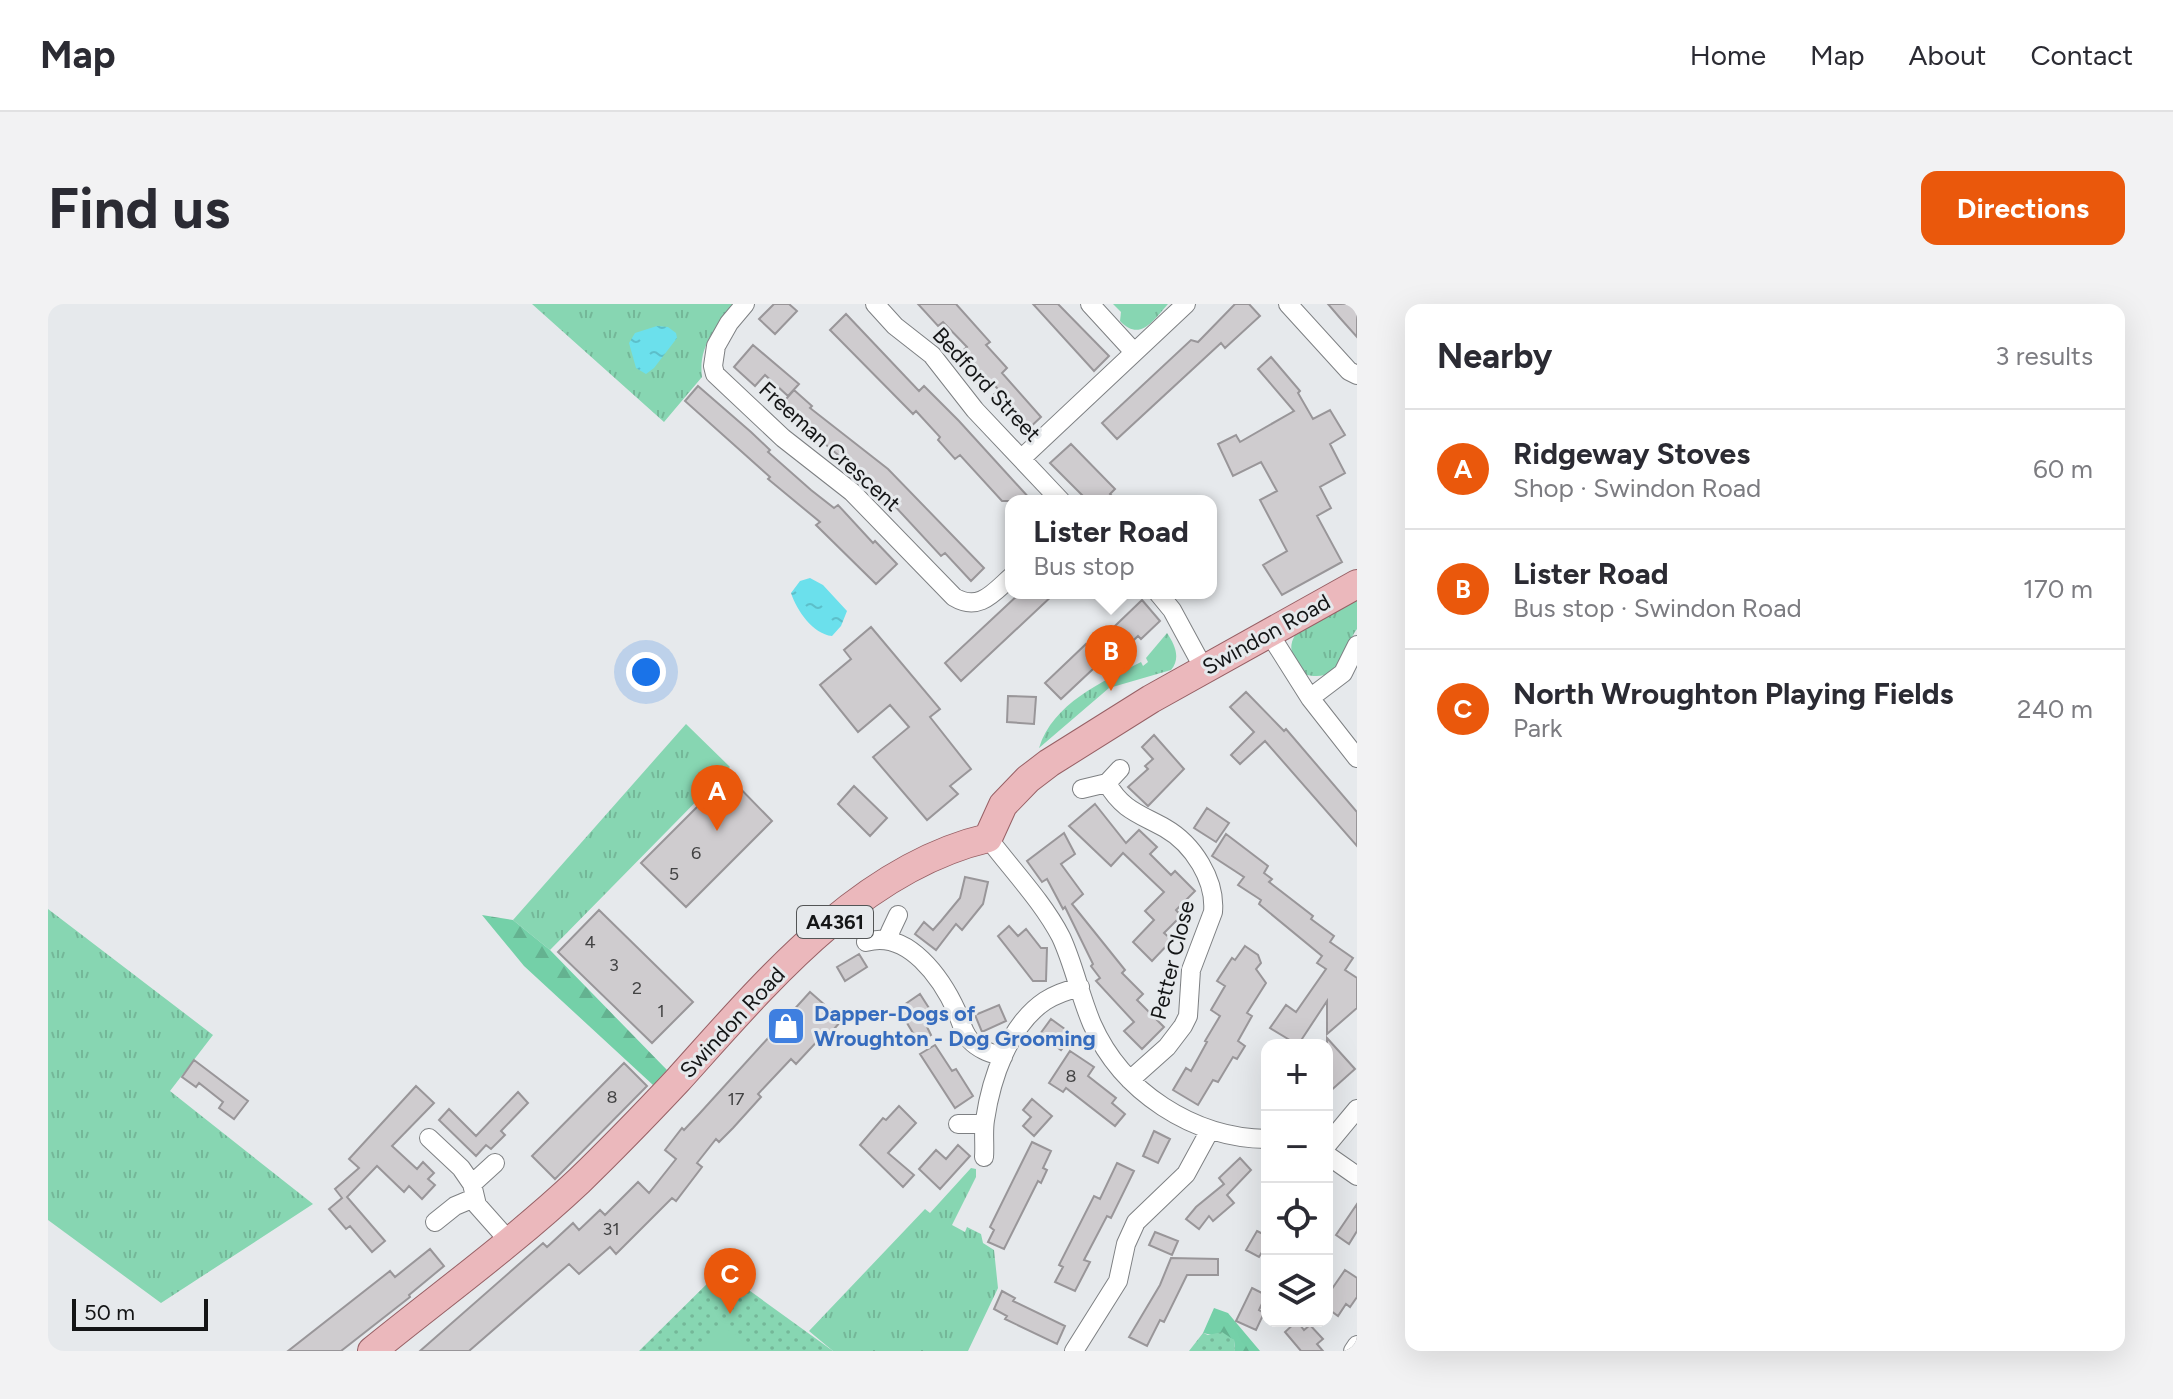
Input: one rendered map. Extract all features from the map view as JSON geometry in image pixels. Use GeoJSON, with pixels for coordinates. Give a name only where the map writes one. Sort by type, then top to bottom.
{"type":"FeatureCollection","features":[{"type":"Feature","properties":{"kind":"main road","name":"Swindon Road"},"geometry":{"type":"LineString","coordinates":[[372,1351],[509,1241],[591,1169],[676,1082],[738,1012],[804,947],[868,895],[902,872],[947,850],[988,838],[1003,805],[1028,779],[1072,748],[1204,669],[1357,584]]}},
{"type":"Feature","properties":{"kind":"street","name":"Freeman Crescent"},"geometry":{"type":"LineString","coordinates":[[745,304],[716,346],[713,366],[721,381],[783,438],[852,492],[954,597],[967,603],[980,602],[1005,582]]}},
{"type":"Feature","properties":{"kind":"street","name":"Bedford Street"},"geometry":{"type":"LineString","coordinates":[[875,304],[895,326],[932,355],[975,410],[1056,495]]}},
{"type":"Feature","properties":{"kind":"street"},"geometry":{"type":"LineString","coordinates":[[1090,304],[1134,352]]}},
{"type":"Feature","properties":{"kind":"street"},"geometry":{"type":"LineString","coordinates":[[1022,458],[1186,304]]}},
{"type":"Feature","properties":{"kind":"street"},"geometry":{"type":"LineString","coordinates":[[1288,304],[1349,371],[1357,375]]}},
{"type":"Feature","properties":{"kind":"street"},"geometry":{"type":"LineString","coordinates":[[1163,599],[1204,669]]}},
{"type":"Feature","properties":{"kind":"street"},"geometry":{"type":"LineString","coordinates":[[1269,633],[1310,698],[1357,758]]}},
{"type":"Feature","properties":{"kind":"street"},"geometry":{"type":"LineString","coordinates":[[1310,698],[1343,673],[1357,645]]}},
{"type":"Feature","properties":{"kind":"street"},"geometry":{"type":"LineString","coordinates":[[1082,789],[1107,783],[1120,769]]}},
{"type":"Feature","properties":{"kind":"street","name":"Petter Close"},"geometry":{"type":"LineString","coordinates":[[1107,783],[1124,805],[1147,821],[1164,828],[1188,848],[1207,876],[1214,904],[1191,970],[1188,1016],[1167,1047],[1130,1080]]}},
{"type":"Feature","properties":{"kind":"street"},"geometry":{"type":"LineString","coordinates":[[988,838],[1055,926],[1091,1023],[1102,1044],[1130,1080],[1161,1105],[1210,1130],[1236,1137],[1261,1139]]}},
{"type":"Feature","properties":{"kind":"street"},"geometry":{"type":"LineString","coordinates":[[891,940],[890,932],[898,915]]}},
{"type":"Feature","properties":{"kind":"street"},"geometry":{"type":"LineString","coordinates":[[866,942],[891,940],[918,957],[937,979],[972,1042],[1003,1057]]}},
{"type":"Feature","properties":{"kind":"street"},"geometry":{"type":"LineString","coordinates":[[984,1157],[984,1124],[1003,1057],[1017,1031],[1039,1005],[1057,994],[1080,987]]}},
{"type":"Feature","properties":{"kind":"street"},"geometry":{"type":"LineString","coordinates":[[1333,1138],[1357,1109]]}},
{"type":"Feature","properties":{"kind":"street"},"geometry":{"type":"LineString","coordinates":[[958,1124],[984,1124]]}},
{"type":"Feature","properties":{"kind":"street"},"geometry":{"type":"LineString","coordinates":[[1074,1351],[1118,1281],[1126,1244],[1136,1222],[1186,1174],[1210,1130]]}},
{"type":"Feature","properties":{"kind":"street"},"geometry":{"type":"LineString","coordinates":[[429,1138],[461,1168],[473,1191],[509,1241]]}},
{"type":"Feature","properties":{"kind":"street"},"geometry":{"type":"LineString","coordinates":[[1333,1159],[1357,1176]]}},
{"type":"Feature","properties":{"kind":"street"},"geometry":{"type":"LineString","coordinates":[[435,1222],[473,1191],[495,1163]]}},
{"type":"Feature","properties":{"kind":"street"},"geometry":{"type":"LineString","coordinates":[[1353,1351],[1357,1345]]}},
{"type":"Feature","properties":{"kind":"green space"},"geometry":{"type":"Polygon","coordinates":[[[532,304],[735,304],[706,346],[702,377],[664,422],[532,304]]]}},
{"type":"Feature","properties":{"kind":"green space"},"geometry":{"type":"Polygon","coordinates":[[[1113,304],[1168,304],[1146,327],[1134,330],[1120,321],[1121,312],[1113,304]]]}},
{"type":"Feature","properties":{"kind":"green space"},"geometry":{"type":"Polygon","coordinates":[[[1357,600],[1357,629],[1341,665],[1327,674],[1304,674],[1292,651],[1295,635],[1357,600]]]}},
{"type":"Feature","properties":{"kind":"green space"},"geometry":{"type":"Polygon","coordinates":[[[1167,633],[1176,652],[1176,661],[1171,670],[1109,688],[1039,748],[1055,718],[1067,706],[1141,662],[1143,666],[1167,633]]]}},
{"type":"Feature","properties":{"kind":"green space"},"geometry":{"type":"Polygon","coordinates":[[[686,724],[730,767],[550,950],[513,920],[686,724]]]}},
{"type":"Feature","properties":{"kind":"green space"},"geometry":{"type":"Polygon","coordinates":[[[48,909],[213,1035],[170,1091],[313,1204],[161,1303],[48,1220],[48,909]]]}},
{"type":"Feature","properties":{"kind":"green space"},"geometry":{"type":"Polygon","coordinates":[[[482,915],[513,920],[550,950],[667,1070],[653,1085],[524,966],[482,915]]]}},
{"type":"Feature","properties":{"kind":"green space"},"geometry":{"type":"Polygon","coordinates":[[[971,1168],[976,1169],[976,1177],[952,1225],[965,1232],[967,1227],[981,1234],[983,1243],[994,1250],[998,1288],[968,1351],[833,1351],[809,1331],[925,1209],[930,1213],[971,1168]]]}},
{"type":"Feature","properties":{"kind":"green space"},"geometry":{"type":"Polygon","coordinates":[[[721,1270],[833,1351],[639,1351],[721,1270]]]}},
{"type":"Feature","properties":{"kind":"green space"},"geometry":{"type":"Polygon","coordinates":[[[1214,1308],[1228,1313],[1260,1351],[1235,1351],[1234,1340],[1203,1333],[1214,1308]]]}},
{"type":"Feature","properties":{"kind":"green space"},"geometry":{"type":"Polygon","coordinates":[[[721,1324],[756,1351],[701,1351],[721,1324]]]}},
{"type":"Feature","properties":{"kind":"green space"},"geometry":{"type":"Polygon","coordinates":[[[1222,1332],[1234,1340],[1235,1351],[1189,1351],[1203,1333],[1222,1332]]]}},
{"type":"Feature","properties":{"kind":"water"},"geometry":{"type":"Polygon","coordinates":[[[657,326],[668,327],[677,338],[646,374],[636,368],[629,343],[635,333],[657,326]]]}},
{"type":"Feature","properties":{"kind":"water"},"geometry":{"type":"Polygon","coordinates":[[[810,578],[823,585],[847,611],[841,626],[832,636],[818,631],[807,620],[791,593],[800,581],[810,578]]]}},
{"type":"Feature","properties":{"kind":"building"},"geometry":{"type":"Polygon","coordinates":[[[774,304],[789,304],[797,311],[775,334],[759,319],[774,304]]]}},
{"type":"Feature","properties":{"kind":"building"},"geometry":{"type":"Polygon","coordinates":[[[918,304],[956,304],[990,342],[986,345],[1007,368],[1002,373],[1041,417],[1023,434],[992,396],[999,390],[961,352],[967,347],[943,322],[938,326],[918,304]]]}},
{"type":"Feature","properties":{"kind":"building"},"geometry":{"type":"Polygon","coordinates":[[[1033,304],[1058,304],[1109,356],[1094,371],[1033,304]]]}},
{"type":"Feature","properties":{"kind":"building"},"geometry":{"type":"Polygon","coordinates":[[[1235,304],[1249,304],[1260,316],[1225,348],[1221,343],[1117,439],[1102,423],[1191,340],[1198,342],[1235,304]]]}},
{"type":"Feature","properties":{"kind":"building"},"geometry":{"type":"Polygon","coordinates":[[[1328,304],[1357,304],[1357,337],[1340,318],[1328,304]]]}},
{"type":"Feature","properties":{"kind":"building"},"geometry":{"type":"Polygon","coordinates":[[[846,314],[919,391],[924,386],[959,421],[1027,495],[1005,495],[1005,501],[1002,501],[960,455],[955,459],[916,411],[913,414],[830,330],[846,314]]]}},
{"type":"Feature","properties":{"kind":"building"},"geometry":{"type":"Polygon","coordinates":[[[753,345],[799,384],[788,396],[765,375],[755,386],[734,367],[753,345]]]}},
{"type":"Feature","properties":{"kind":"building"},"geometry":{"type":"Polygon","coordinates":[[[1271,357],[1300,391],[1298,393],[1313,419],[1330,410],[1345,435],[1330,444],[1345,473],[1320,487],[1331,508],[1317,516],[1342,562],[1282,595],[1263,565],[1287,551],[1260,500],[1277,491],[1261,462],[1233,476],[1218,444],[1236,435],[1240,442],[1294,411],[1258,369],[1271,357]]]}},
{"type":"Feature","properties":{"kind":"building"},"geometry":{"type":"Polygon","coordinates":[[[698,386],[811,490],[834,508],[838,505],[897,564],[876,584],[816,525],[820,522],[768,479],[770,477],[685,401],[698,386]]]}},
{"type":"Feature","properties":{"kind":"building"},"geometry":{"type":"Polygon","coordinates":[[[794,390],[812,406],[810,408],[888,469],[984,568],[971,581],[945,553],[941,556],[879,489],[779,407],[794,390]]]}},
{"type":"Feature","properties":{"kind":"building"},"geometry":{"type":"Polygon","coordinates":[[[1071,444],[1115,489],[1111,495],[1082,495],[1050,463],[1071,444]]]}},
{"type":"Feature","properties":{"kind":"building"},"geometry":{"type":"Polygon","coordinates":[[[1014,599],[1049,599],[961,681],[945,663],[1014,599]]]}},
{"type":"Feature","properties":{"kind":"building"},"geometry":{"type":"Polygon","coordinates":[[[1142,600],[1160,621],[1141,639],[1138,636],[1114,659],[1109,654],[1061,699],[1045,683],[1086,644],[1091,649],[1142,600]]]}},
{"type":"Feature","properties":{"kind":"building"},"geometry":{"type":"Polygon","coordinates":[[[871,627],[940,709],[930,717],[971,769],[950,786],[958,794],[927,820],[873,757],[909,727],[890,705],[858,732],[820,685],[851,659],[844,650],[871,627]]]}},
{"type":"Feature","properties":{"kind":"building"},"geometry":{"type":"Polygon","coordinates":[[[1246,692],[1284,731],[1286,729],[1357,812],[1357,846],[1265,741],[1240,764],[1231,755],[1254,732],[1230,707],[1246,692]]]}},
{"type":"Feature","properties":{"kind":"building"},"geometry":{"type":"Polygon","coordinates":[[[1008,696],[1036,697],[1034,724],[1007,722],[1008,696]]]}},
{"type":"Feature","properties":{"kind":"building"},"geometry":{"type":"Polygon","coordinates":[[[1154,735],[1184,769],[1148,806],[1128,787],[1148,769],[1145,766],[1153,759],[1142,747],[1154,735]]]}},
{"type":"Feature","properties":{"kind":"building"},"geometry":{"type":"Polygon","coordinates":[[[728,776],[772,821],[686,907],[641,863],[728,776]]]}},
{"type":"Feature","properties":{"kind":"building"},"geometry":{"type":"Polygon","coordinates":[[[854,786],[887,818],[870,836],[838,804],[854,786]]]}},
{"type":"Feature","properties":{"kind":"building"},"geometry":{"type":"Polygon","coordinates":[[[1095,804],[1126,843],[1139,830],[1157,847],[1150,854],[1171,875],[1175,871],[1195,891],[1176,910],[1181,916],[1164,933],[1172,940],[1152,961],[1133,942],[1154,920],[1145,911],[1164,892],[1123,853],[1111,866],[1069,826],[1095,804]]]}},
{"type":"Feature","properties":{"kind":"building"},"geometry":{"type":"Polygon","coordinates":[[[1207,808],[1229,823],[1216,842],[1194,828],[1207,808]]]}},
{"type":"Feature","properties":{"kind":"building"},"geometry":{"type":"Polygon","coordinates":[[[1064,833],[1075,854],[1061,864],[1083,894],[1072,904],[1125,970],[1122,973],[1143,994],[1137,1000],[1164,1027],[1142,1049],[1124,1031],[1134,1022],[1096,981],[1100,978],[1091,966],[1093,964],[1065,907],[1063,909],[1047,879],[1042,882],[1027,861],[1064,833]]]}},
{"type":"Feature","properties":{"kind":"building"},"geometry":{"type":"Polygon","coordinates":[[[1226,834],[1268,866],[1264,873],[1272,879],[1269,882],[1313,916],[1311,919],[1334,936],[1330,942],[1353,958],[1345,970],[1357,978],[1357,1008],[1327,1034],[1327,1001],[1302,1039],[1288,1039],[1270,1028],[1286,1005],[1296,1012],[1326,969],[1317,963],[1322,956],[1259,904],[1261,900],[1238,885],[1244,877],[1212,856],[1226,834]]]}},
{"type":"Feature","properties":{"kind":"building"},"geometry":{"type":"Polygon","coordinates":[[[965,877],[988,882],[983,904],[962,930],[956,924],[936,950],[915,934],[924,922],[933,930],[941,921],[960,898],[965,877]]]}},
{"type":"Feature","properties":{"kind":"building"},"geometry":{"type":"Polygon","coordinates":[[[599,910],[693,1002],[652,1043],[558,952],[599,910]]]}},
{"type":"Feature","properties":{"kind":"building"},"geometry":{"type":"Polygon","coordinates":[[[1009,926],[1018,936],[1026,929],[1041,948],[1047,948],[1046,981],[1033,981],[998,936],[1009,926]]]}},
{"type":"Feature","properties":{"kind":"building"},"geometry":{"type":"Polygon","coordinates":[[[1245,946],[1258,955],[1261,963],[1256,969],[1266,983],[1247,1013],[1252,1016],[1238,1041],[1245,1046],[1237,1059],[1233,1057],[1218,1082],[1213,1080],[1198,1105],[1173,1090],[1186,1068],[1191,1071],[1220,1016],[1211,1010],[1225,986],[1217,981],[1232,958],[1235,960],[1245,946]]]}},
{"type":"Feature","properties":{"kind":"building"},"geometry":{"type":"Polygon","coordinates":[[[859,954],[867,967],[845,981],[837,967],[859,954]]]}},
{"type":"Feature","properties":{"kind":"building"},"geometry":{"type":"Polygon","coordinates":[[[810,992],[842,1020],[796,1064],[791,1059],[758,1094],[761,1097],[733,1128],[719,1142],[716,1139],[697,1163],[702,1167],[676,1201],[672,1198],[616,1254],[610,1247],[579,1274],[569,1264],[469,1351],[420,1351],[543,1243],[547,1247],[573,1223],[579,1230],[600,1210],[605,1215],[638,1182],[649,1193],[676,1159],[665,1150],[682,1128],[684,1130],[810,992]]]}},
{"type":"Feature","properties":{"kind":"building"},"geometry":{"type":"Polygon","coordinates":[[[920,994],[936,1019],[926,1025],[931,1035],[919,1043],[901,1013],[901,1007],[920,994]]]}},
{"type":"Feature","properties":{"kind":"building"},"geometry":{"type":"Polygon","coordinates":[[[999,1005],[1006,1021],[982,1032],[975,1015],[999,1005]]]}},
{"type":"Feature","properties":{"kind":"building"},"geometry":{"type":"Polygon","coordinates":[[[1051,1019],[1073,1035],[1061,1050],[1040,1034],[1051,1019]]]}},
{"type":"Feature","properties":{"kind":"building"},"geometry":{"type":"Polygon","coordinates":[[[935,1045],[952,1071],[956,1069],[973,1096],[955,1108],[920,1054],[935,1045]]]}},
{"type":"Feature","properties":{"kind":"building"},"geometry":{"type":"Polygon","coordinates":[[[1333,1045],[1355,1069],[1333,1089],[1333,1045]]]}},
{"type":"Feature","properties":{"kind":"building"},"geometry":{"type":"Polygon","coordinates":[[[1070,1051],[1094,1067],[1088,1076],[1116,1098],[1112,1103],[1125,1114],[1115,1126],[1066,1088],[1063,1092],[1049,1083],[1070,1051]]]}},
{"type":"Feature","properties":{"kind":"building"},"geometry":{"type":"Polygon","coordinates":[[[194,1060],[248,1101],[234,1119],[219,1108],[223,1102],[199,1083],[196,1087],[182,1077],[194,1060]]]}},
{"type":"Feature","properties":{"kind":"building"},"geometry":{"type":"Polygon","coordinates":[[[624,1063],[647,1086],[555,1179],[532,1156],[624,1063]]]}},
{"type":"Feature","properties":{"kind":"building"},"geometry":{"type":"Polygon","coordinates":[[[416,1086],[434,1103],[392,1146],[417,1169],[423,1162],[434,1173],[428,1179],[435,1185],[422,1199],[409,1186],[404,1192],[377,1166],[347,1197],[385,1241],[372,1252],[350,1226],[346,1229],[329,1209],[342,1198],[335,1189],[359,1168],[349,1159],[416,1086]]]}},
{"type":"Feature","properties":{"kind":"building"},"geometry":{"type":"Polygon","coordinates":[[[518,1092],[528,1103],[501,1131],[505,1135],[491,1149],[486,1145],[476,1156],[439,1120],[449,1109],[476,1136],[518,1092]]]}},
{"type":"Feature","properties":{"kind":"building"},"geometry":{"type":"Polygon","coordinates":[[[1032,1099],[1052,1116],[1034,1136],[1023,1126],[1031,1117],[1023,1110],[1032,1099]]]}},
{"type":"Feature","properties":{"kind":"building"},"geometry":{"type":"Polygon","coordinates":[[[899,1106],[916,1123],[888,1153],[914,1175],[903,1187],[860,1145],[883,1118],[886,1120],[899,1106]]]}},
{"type":"Feature","properties":{"kind":"building"},"geometry":{"type":"Polygon","coordinates":[[[1154,1131],[1170,1139],[1158,1163],[1143,1156],[1154,1131]]]}},
{"type":"Feature","properties":{"kind":"building"},"geometry":{"type":"Polygon","coordinates":[[[1032,1142],[1051,1151],[1043,1168],[1047,1170],[1041,1183],[1038,1181],[1004,1249],[988,1242],[994,1230],[990,1227],[1032,1142]]]}},
{"type":"Feature","properties":{"kind":"building"},"geometry":{"type":"Polygon","coordinates":[[[958,1145],[970,1156],[940,1189],[919,1169],[936,1150],[946,1159],[958,1145]]]}},
{"type":"Feature","properties":{"kind":"building"},"geometry":{"type":"Polygon","coordinates":[[[1240,1158],[1251,1170],[1227,1195],[1234,1203],[1213,1221],[1209,1216],[1199,1229],[1186,1219],[1224,1184],[1219,1178],[1240,1158]]]}},
{"type":"Feature","properties":{"kind":"building"},"geometry":{"type":"Polygon","coordinates":[[[1117,1163],[1134,1171],[1111,1218],[1107,1216],[1084,1260],[1090,1262],[1075,1291],[1055,1282],[1063,1267],[1059,1265],[1094,1196],[1100,1199],[1117,1163]]]}},
{"type":"Feature","properties":{"kind":"building"},"geometry":{"type":"Polygon","coordinates":[[[1357,1204],[1357,1231],[1349,1244],[1336,1235],[1357,1204]]]}},
{"type":"Feature","properties":{"kind":"building"},"geometry":{"type":"Polygon","coordinates":[[[1257,1231],[1261,1233],[1259,1257],[1246,1250],[1257,1231]]]}},
{"type":"Feature","properties":{"kind":"building"},"geometry":{"type":"Polygon","coordinates":[[[1155,1232],[1178,1241],[1172,1255],[1149,1245],[1155,1232]]]}},
{"type":"Feature","properties":{"kind":"building"},"geometry":{"type":"Polygon","coordinates":[[[430,1249],[444,1266],[341,1351],[288,1351],[390,1271],[395,1277],[430,1249]]]}},
{"type":"Feature","properties":{"kind":"building"},"geometry":{"type":"Polygon","coordinates":[[[1171,1258],[1218,1259],[1218,1275],[1187,1275],[1164,1322],[1160,1320],[1147,1346],[1129,1337],[1160,1285],[1171,1258]]]}},
{"type":"Feature","properties":{"kind":"building"},"geometry":{"type":"Polygon","coordinates":[[[1345,1270],[1357,1278],[1357,1297],[1350,1307],[1346,1304],[1338,1316],[1333,1312],[1333,1287],[1345,1270]]]}},
{"type":"Feature","properties":{"kind":"building"},"geometry":{"type":"Polygon","coordinates":[[[1252,1288],[1261,1292],[1261,1319],[1256,1330],[1236,1321],[1252,1288]]]}},
{"type":"Feature","properties":{"kind":"building"},"geometry":{"type":"Polygon","coordinates":[[[1002,1291],[1015,1298],[1013,1301],[1065,1326],[1057,1344],[1005,1319],[1007,1316],[994,1309],[1002,1291]]]}},
{"type":"Feature","properties":{"kind":"building"},"geometry":{"type":"Polygon","coordinates":[[[1290,1327],[1302,1327],[1304,1330],[1312,1327],[1323,1339],[1317,1344],[1323,1351],[1301,1351],[1285,1332],[1290,1327]]]}},
{"type":"Feature","properties":{"kind":"place","name":"Lister Road"},"geometry":{"type":"Point","coordinates":[1111,691]}},
{"type":"Feature","properties":{"kind":"place","name":"Ridgeway Stoves"},"geometry":{"type":"Point","coordinates":[717,831]}},
{"type":"Feature","properties":{"kind":"place","name":"Dapper-Dogs of Wroughton - Dog Grooming"},"geometry":{"type":"Point","coordinates":[786,1026]}},
{"type":"Feature","properties":{"kind":"place","name":"North Wroughton Playing Fields"},"geometry":{"type":"Point","coordinates":[730,1314]}}]}
